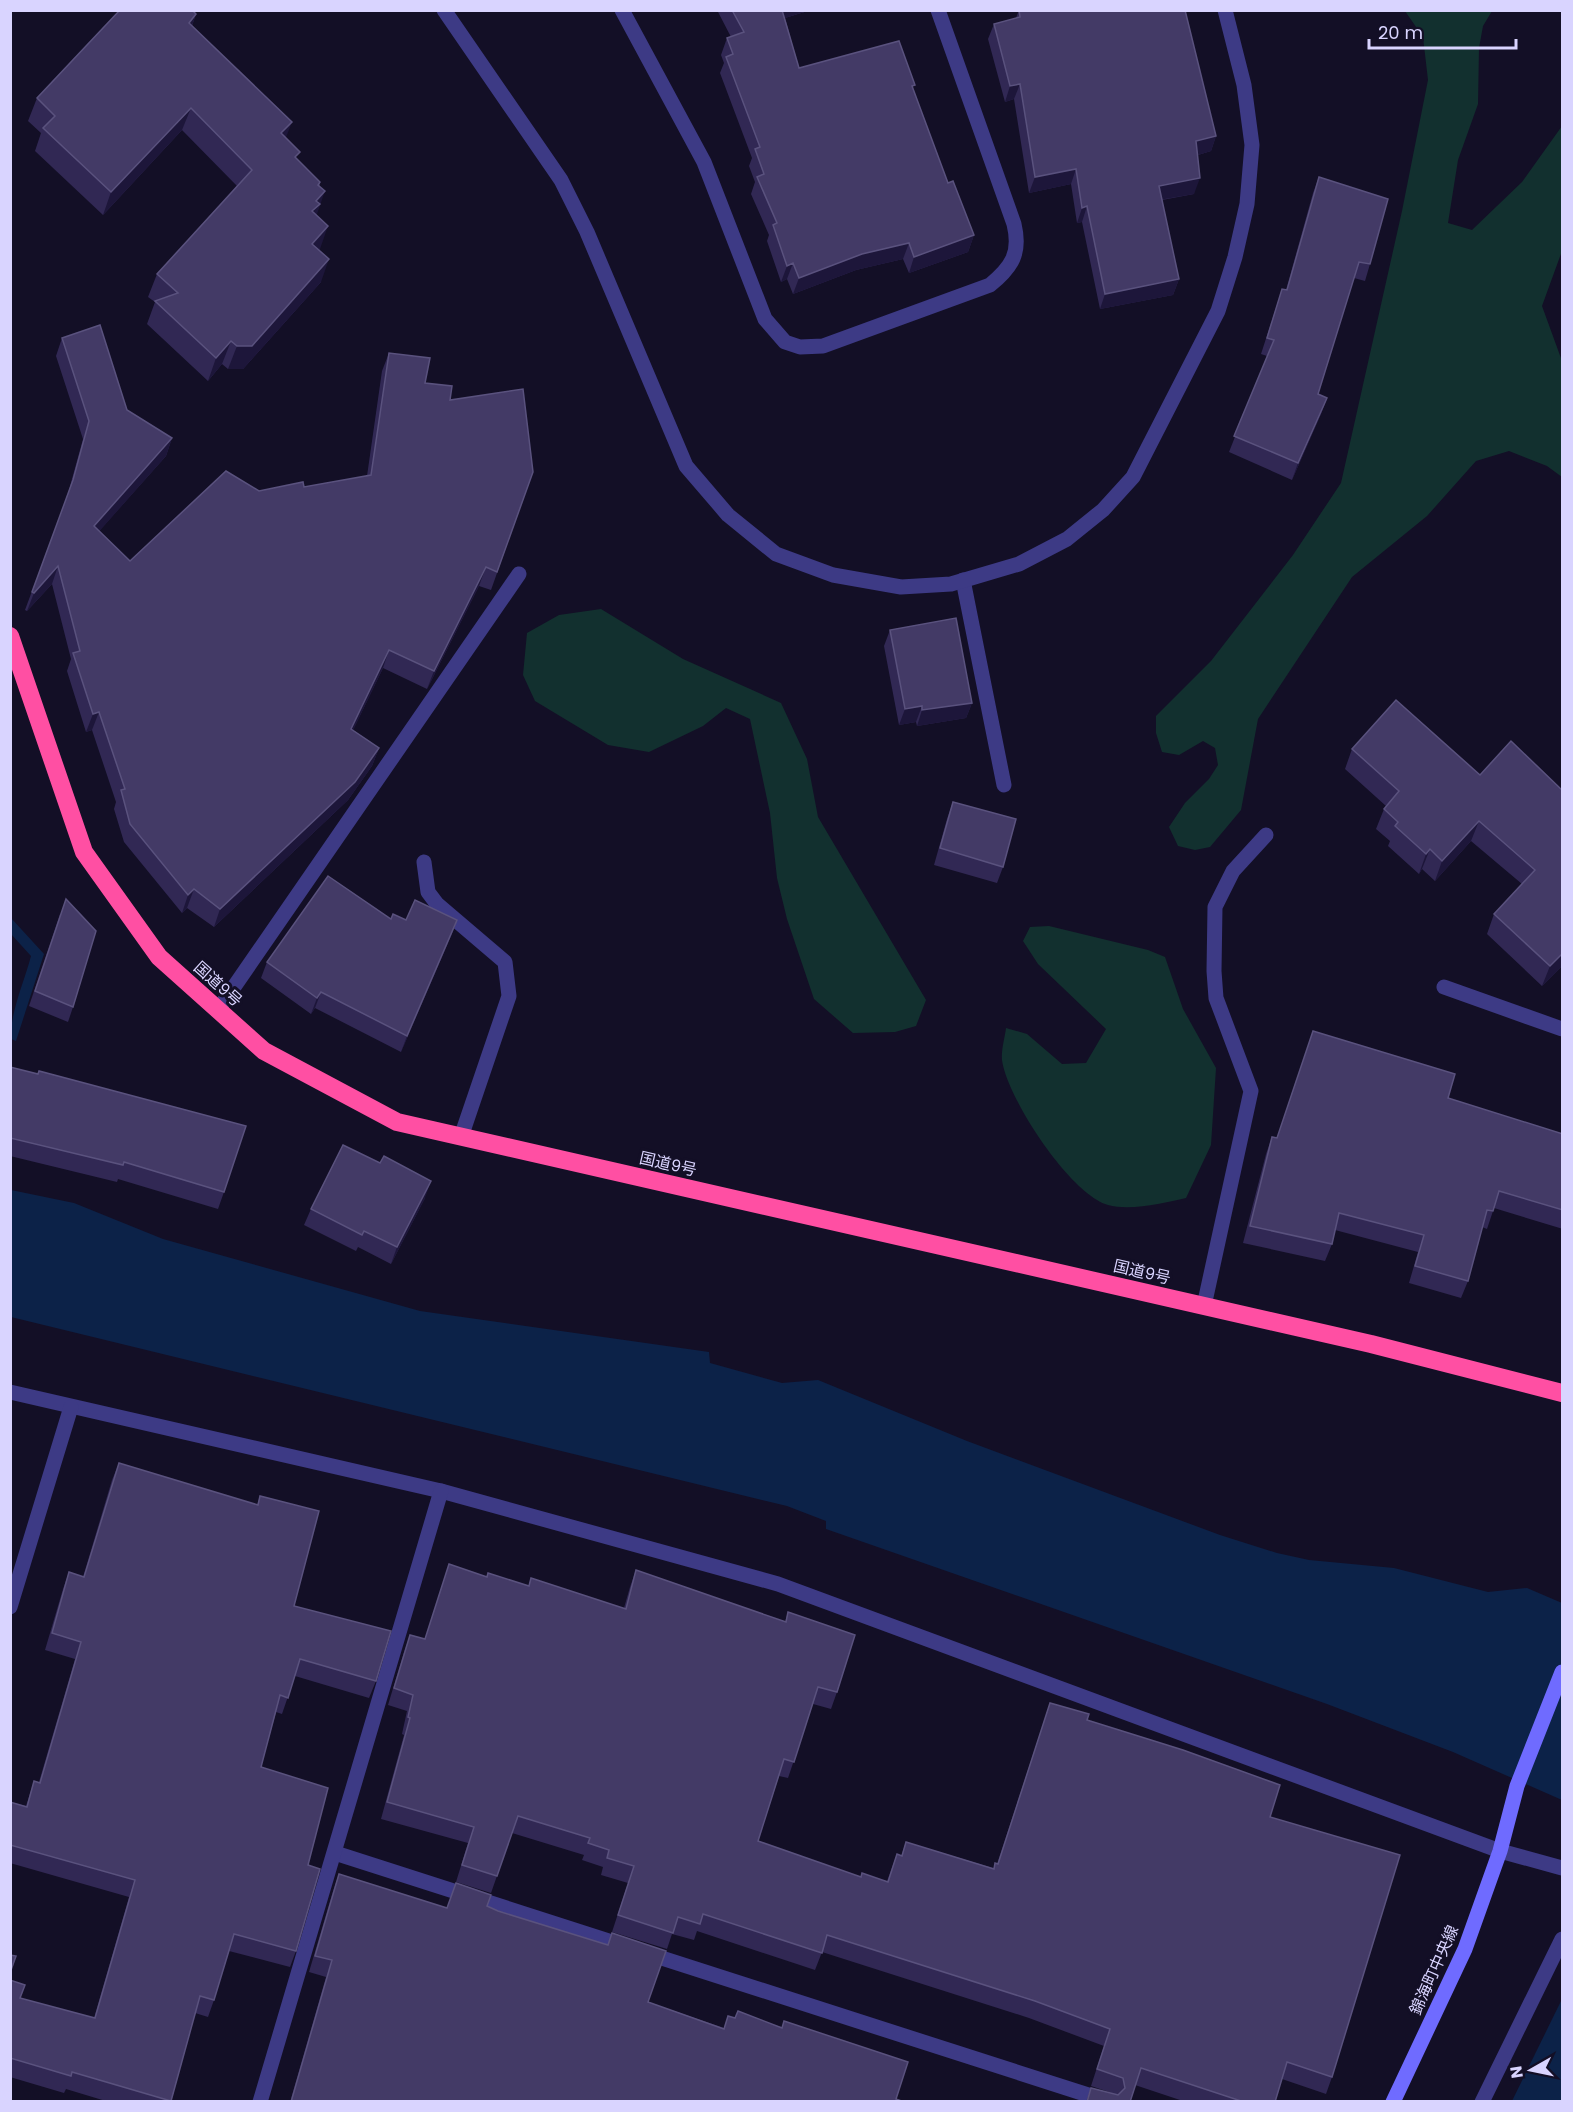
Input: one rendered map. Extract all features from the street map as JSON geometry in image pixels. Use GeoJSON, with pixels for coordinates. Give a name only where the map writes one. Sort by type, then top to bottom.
{"type":"FeatureCollection","features":[{"type":"Feature","properties":{"kind":"highway","name":"国道9号"},"geometry":{"type":"LineString","coordinates":[[10,636],[84,852],[159,957],[264,1051],[397,1122],[1204,1306],[1563,1393]]}},
{"type":"Feature","properties":{"kind":"street"},"geometry":{"type":"LineString","coordinates":[[444,10],[561,180],[587,232],[686,466],[728,515],[776,554],[833,574],[900,587],[963,580],[1019,564],[1067,539],[1110,502],[1133,477],[1218,311],[1236,256],[1247,204],[1252,145],[1244,85],[1225,10]]}},
{"type":"Feature","properties":{"kind":"street"},"geometry":{"type":"LineString","coordinates":[[622,10],[704,162],[765,319],[785,342],[800,347],[823,346],[990,285],[1006,272],[1016,256],[1018,239],[1014,224],[938,10]]}},
{"type":"Feature","properties":{"kind":"street"},"geometry":{"type":"LineString","coordinates":[[218,1010],[519,574]]}},
{"type":"Feature","properties":{"kind":"street"},"geometry":{"type":"LineString","coordinates":[[963,580],[1004,785]]}},
{"type":"Feature","properties":{"kind":"street"},"geometry":{"type":"LineString","coordinates":[[1204,1306],[1251,1090],[1216,998],[1215,907],[1233,872],[1266,835]]}},
{"type":"Feature","properties":{"kind":"street"},"geometry":{"type":"LineString","coordinates":[[424,862],[428,892],[437,904],[505,962],[509,996],[461,1137]]}},
{"type":"Feature","properties":{"kind":"street"},"geometry":{"type":"LineString","coordinates":[[1443,987],[1563,1029]]}},
{"type":"Feature","properties":{"kind":"street"},"geometry":{"type":"LineString","coordinates":[[10,1392],[441,1491],[778,1584],[1500,1851],[1563,1868]]}},
{"type":"Feature","properties":{"kind":"street"},"geometry":{"type":"LineString","coordinates":[[10,1606],[71,1407]]}},
{"type":"Feature","properties":{"kind":"street"},"geometry":{"type":"LineString","coordinates":[[260,2102],[441,1491]]}},
{"type":"Feature","properties":{"kind":"street","name":"錦海町中央線"},"geometry":{"type":"LineString","coordinates":[[1393,2102],[1465,1949],[1500,1851],[1517,1786],[1563,1672]]}},
{"type":"Feature","properties":{"kind":"street"},"geometry":{"type":"LineString","coordinates":[[335,1853],[1110,2102]]}},
{"type":"Feature","properties":{"kind":"street"},"geometry":{"type":"LineString","coordinates":[[1482,2102],[1563,1939]]}},
{"type":"Feature","properties":{"kind":"green space"},"geometry":{"type":"Polygon","coordinates":[[[1405,11],[1492,11],[1483,26],[1479,48],[1478,104],[1458,160],[1448,223],[1472,230],[1522,182],[1562,126],[1562,251],[1542,306],[1562,361],[1562,477],[1547,466],[1509,451],[1476,461],[1427,516],[1352,577],[1258,719],[1241,810],[1210,847],[1195,850],[1178,846],[1169,827],[1185,803],[1209,779],[1218,765],[1215,748],[1203,741],[1179,755],[1162,752],[1156,733],[1156,716],[1211,661],[1293,555],[1341,483],[1402,211],[1428,80],[1423,37],[1405,11]]]}},
{"type":"Feature","properties":{"kind":"green space"},"geometry":{"type":"Polygon","coordinates":[[[601,609],[683,659],[781,703],[807,759],[818,817],[926,1000],[916,1026],[895,1032],[853,1033],[814,999],[787,919],[777,878],[770,813],[750,719],[726,708],[703,726],[649,752],[608,745],[535,701],[523,675],[527,633],[559,615],[601,609]]]}},
{"type":"Feature","properties":{"kind":"green space"},"geometry":{"type":"Polygon","coordinates":[[[1049,926],[1148,950],[1165,957],[1183,1009],[1216,1068],[1211,1145],[1186,1198],[1147,1206],[1117,1207],[1093,1197],[1059,1164],[1043,1143],[1015,1097],[1006,1077],[1002,1060],[1006,1028],[1027,1034],[1062,1064],[1086,1063],[1106,1029],[1038,964],[1023,941],[1030,927],[1049,926]]]}},
{"type":"Feature","properties":{"kind":"water"},"geometry":{"type":"Polygon","coordinates":[[[11,918],[44,954],[16,1041],[11,1039],[11,1029],[31,956],[11,934],[11,918]]]}},
{"type":"Feature","properties":{"kind":"water"},"geometry":{"type":"Polygon","coordinates":[[[11,1190],[74,1203],[163,1239],[420,1311],[709,1352],[710,1363],[782,1383],[818,1380],[967,1441],[1220,1535],[1277,1553],[1309,1560],[1394,1568],[1488,1592],[1527,1588],[1562,1603],[1562,1800],[1453,1752],[1327,1704],[826,1529],[826,1521],[787,1506],[11,1317],[11,1190]]]}},
{"type":"Feature","properties":{"kind":"water"},"geometry":{"type":"Polygon","coordinates":[[[1562,1999],[1562,2101],[1512,2101],[1562,1999]]]}},
{"type":"Feature","properties":{"kind":"building"},"geometry":{"type":"Polygon","coordinates":[[[120,10],[192,10],[196,14],[189,23],[292,122],[281,133],[300,152],[295,157],[320,182],[318,185],[325,191],[316,201],[320,204],[312,211],[328,226],[312,244],[329,259],[252,346],[237,346],[231,341],[216,358],[155,301],[178,293],[157,274],[252,170],[191,108],[111,192],[43,128],[55,116],[37,98],[120,10]]]}},
{"type":"Feature","properties":{"kind":"building"},"geometry":{"type":"Polygon","coordinates":[[[732,10],[782,10],[799,68],[899,41],[915,85],[912,86],[948,183],[953,181],[974,235],[914,257],[909,243],[862,254],[799,278],[793,263],[787,266],[773,225],[777,223],[757,177],[764,174],[755,149],[760,147],[726,57],[733,54],[727,38],[744,32],[732,10]]]}},
{"type":"Feature","properties":{"kind":"building"},"geometry":{"type":"Polygon","coordinates":[[[1019,10],[1185,10],[1216,136],[1196,141],[1200,178],[1159,186],[1179,279],[1105,294],[1087,206],[1082,208],[1076,169],[1035,177],[1020,84],[1010,86],[994,24],[1020,17],[1019,10]]]}},
{"type":"Feature","properties":{"kind":"building"},"geometry":{"type":"Polygon","coordinates":[[[1319,177],[1388,199],[1370,264],[1359,262],[1318,394],[1327,398],[1298,463],[1234,436],[1274,340],[1267,338],[1282,289],[1287,290],[1319,177]]]}},
{"type":"Feature","properties":{"kind":"building"},"geometry":{"type":"Polygon","coordinates":[[[100,325],[127,410],[172,438],[94,526],[130,561],[226,471],[259,491],[303,482],[304,487],[371,475],[389,353],[430,358],[425,383],[452,386],[450,400],[523,389],[533,472],[497,572],[486,567],[434,671],[389,650],[351,729],[379,748],[355,782],[220,909],[194,889],[188,895],[130,824],[121,790],[125,789],[99,712],[93,714],[73,653],[80,651],[58,566],[34,593],[32,592],[73,480],[89,421],[62,338],[100,325]]]}},
{"type":"Feature","properties":{"kind":"building"},"geometry":{"type":"Polygon","coordinates":[[[956,618],[972,703],[922,710],[922,706],[905,709],[890,630],[956,618]]]}},
{"type":"Feature","properties":{"kind":"building"},"geometry":{"type":"Polygon","coordinates":[[[1396,700],[1480,775],[1511,741],[1563,791],[1563,953],[1550,966],[1494,914],[1535,870],[1479,821],[1442,861],[1430,849],[1426,854],[1395,826],[1398,822],[1384,809],[1399,791],[1352,749],[1396,700]]]}},
{"type":"Feature","properties":{"kind":"building"},"geometry":{"type":"Polygon","coordinates":[[[953,802],[1016,819],[1003,867],[940,848],[953,802]]]}},
{"type":"Feature","properties":{"kind":"building"},"geometry":{"type":"Polygon","coordinates":[[[328,876],[391,919],[393,914],[406,920],[415,900],[457,920],[407,1036],[321,992],[317,998],[267,962],[328,876]]]}},
{"type":"Feature","properties":{"kind":"building"},"geometry":{"type":"Polygon","coordinates":[[[66,899],[96,931],[73,1007],[35,991],[66,899]]]}},
{"type":"Feature","properties":{"kind":"building"},"geometry":{"type":"Polygon","coordinates":[[[1313,1031],[1455,1074],[1448,1098],[1563,1134],[1563,1210],[1499,1191],[1493,1211],[1487,1210],[1468,1281],[1415,1266],[1424,1235],[1339,1213],[1332,1244],[1250,1226],[1272,1137],[1277,1138],[1313,1031]]]}},
{"type":"Feature","properties":{"kind":"building"},"geometry":{"type":"Polygon","coordinates":[[[10,1067],[38,1074],[39,1071],[246,1126],[224,1192],[124,1162],[123,1165],[10,1138],[10,1067]]]}},
{"type":"Feature","properties":{"kind":"building"},"geometry":{"type":"Polygon","coordinates":[[[343,1145],[380,1163],[384,1156],[431,1181],[397,1247],[364,1231],[362,1235],[311,1209],[343,1145]]]}},
{"type":"Feature","properties":{"kind":"building"},"geometry":{"type":"Polygon","coordinates":[[[119,1463],[258,1505],[260,1496],[319,1511],[294,1606],[391,1631],[376,1681],[300,1659],[288,1698],[280,1695],[261,1767],[328,1788],[308,1865],[320,1869],[296,1951],[234,1934],[214,2000],[200,1996],[171,2101],[72,2072],[71,2076],[10,2058],[10,1980],[25,1985],[20,1998],[95,2018],[135,1880],[10,1845],[10,1802],[27,1807],[34,1781],[40,1783],[81,1642],[52,1633],[69,1572],[84,1577],[119,1463]]]}},
{"type":"Feature","properties":{"kind":"building"},"geometry":{"type":"Polygon","coordinates":[[[449,1564],[487,1577],[488,1573],[529,1586],[531,1578],[626,1609],[636,1570],[786,1622],[788,1612],[855,1635],[837,1692],[818,1687],[794,1762],[784,1759],[758,1841],[861,1877],[862,1873],[888,1882],[897,1854],[902,1856],[906,1842],[994,1869],[995,1863],[998,1864],[1050,1703],[1089,1714],[1087,1720],[1183,1750],[1280,1785],[1270,1817],[1400,1855],[1332,2077],[1287,2062],[1275,2102],[1244,2102],[1141,2068],[1130,2102],[1087,2102],[1091,2088],[1118,2095],[1125,2088],[1123,2078],[1097,2069],[1110,2029],[1035,2001],[827,1935],[822,1953],[703,1914],[700,1924],[678,1917],[673,1933],[618,1915],[634,1866],[607,1858],[609,1850],[588,1843],[590,1838],[518,1816],[497,1876],[462,1865],[474,1827],[387,1802],[410,1718],[408,1717],[413,1695],[394,1688],[410,1635],[425,1639],[449,1564]]]}},
{"type":"Feature","properties":{"kind":"building"},"geometry":{"type":"Polygon","coordinates":[[[339,1874],[447,1908],[456,1883],[491,1895],[487,1906],[498,1911],[608,1945],[612,1933],[666,1951],[648,2002],[724,2029],[728,2016],[735,2018],[738,2011],[782,2028],[784,2021],[908,2062],[896,2099],[904,2102],[291,2102],[332,1960],[315,1956],[339,1874]]]}},
{"type":"Feature","properties":{"kind":"building"},"geometry":{"type":"Polygon","coordinates":[[[10,1955],[16,1956],[10,1973],[10,1955]]]}}]}
